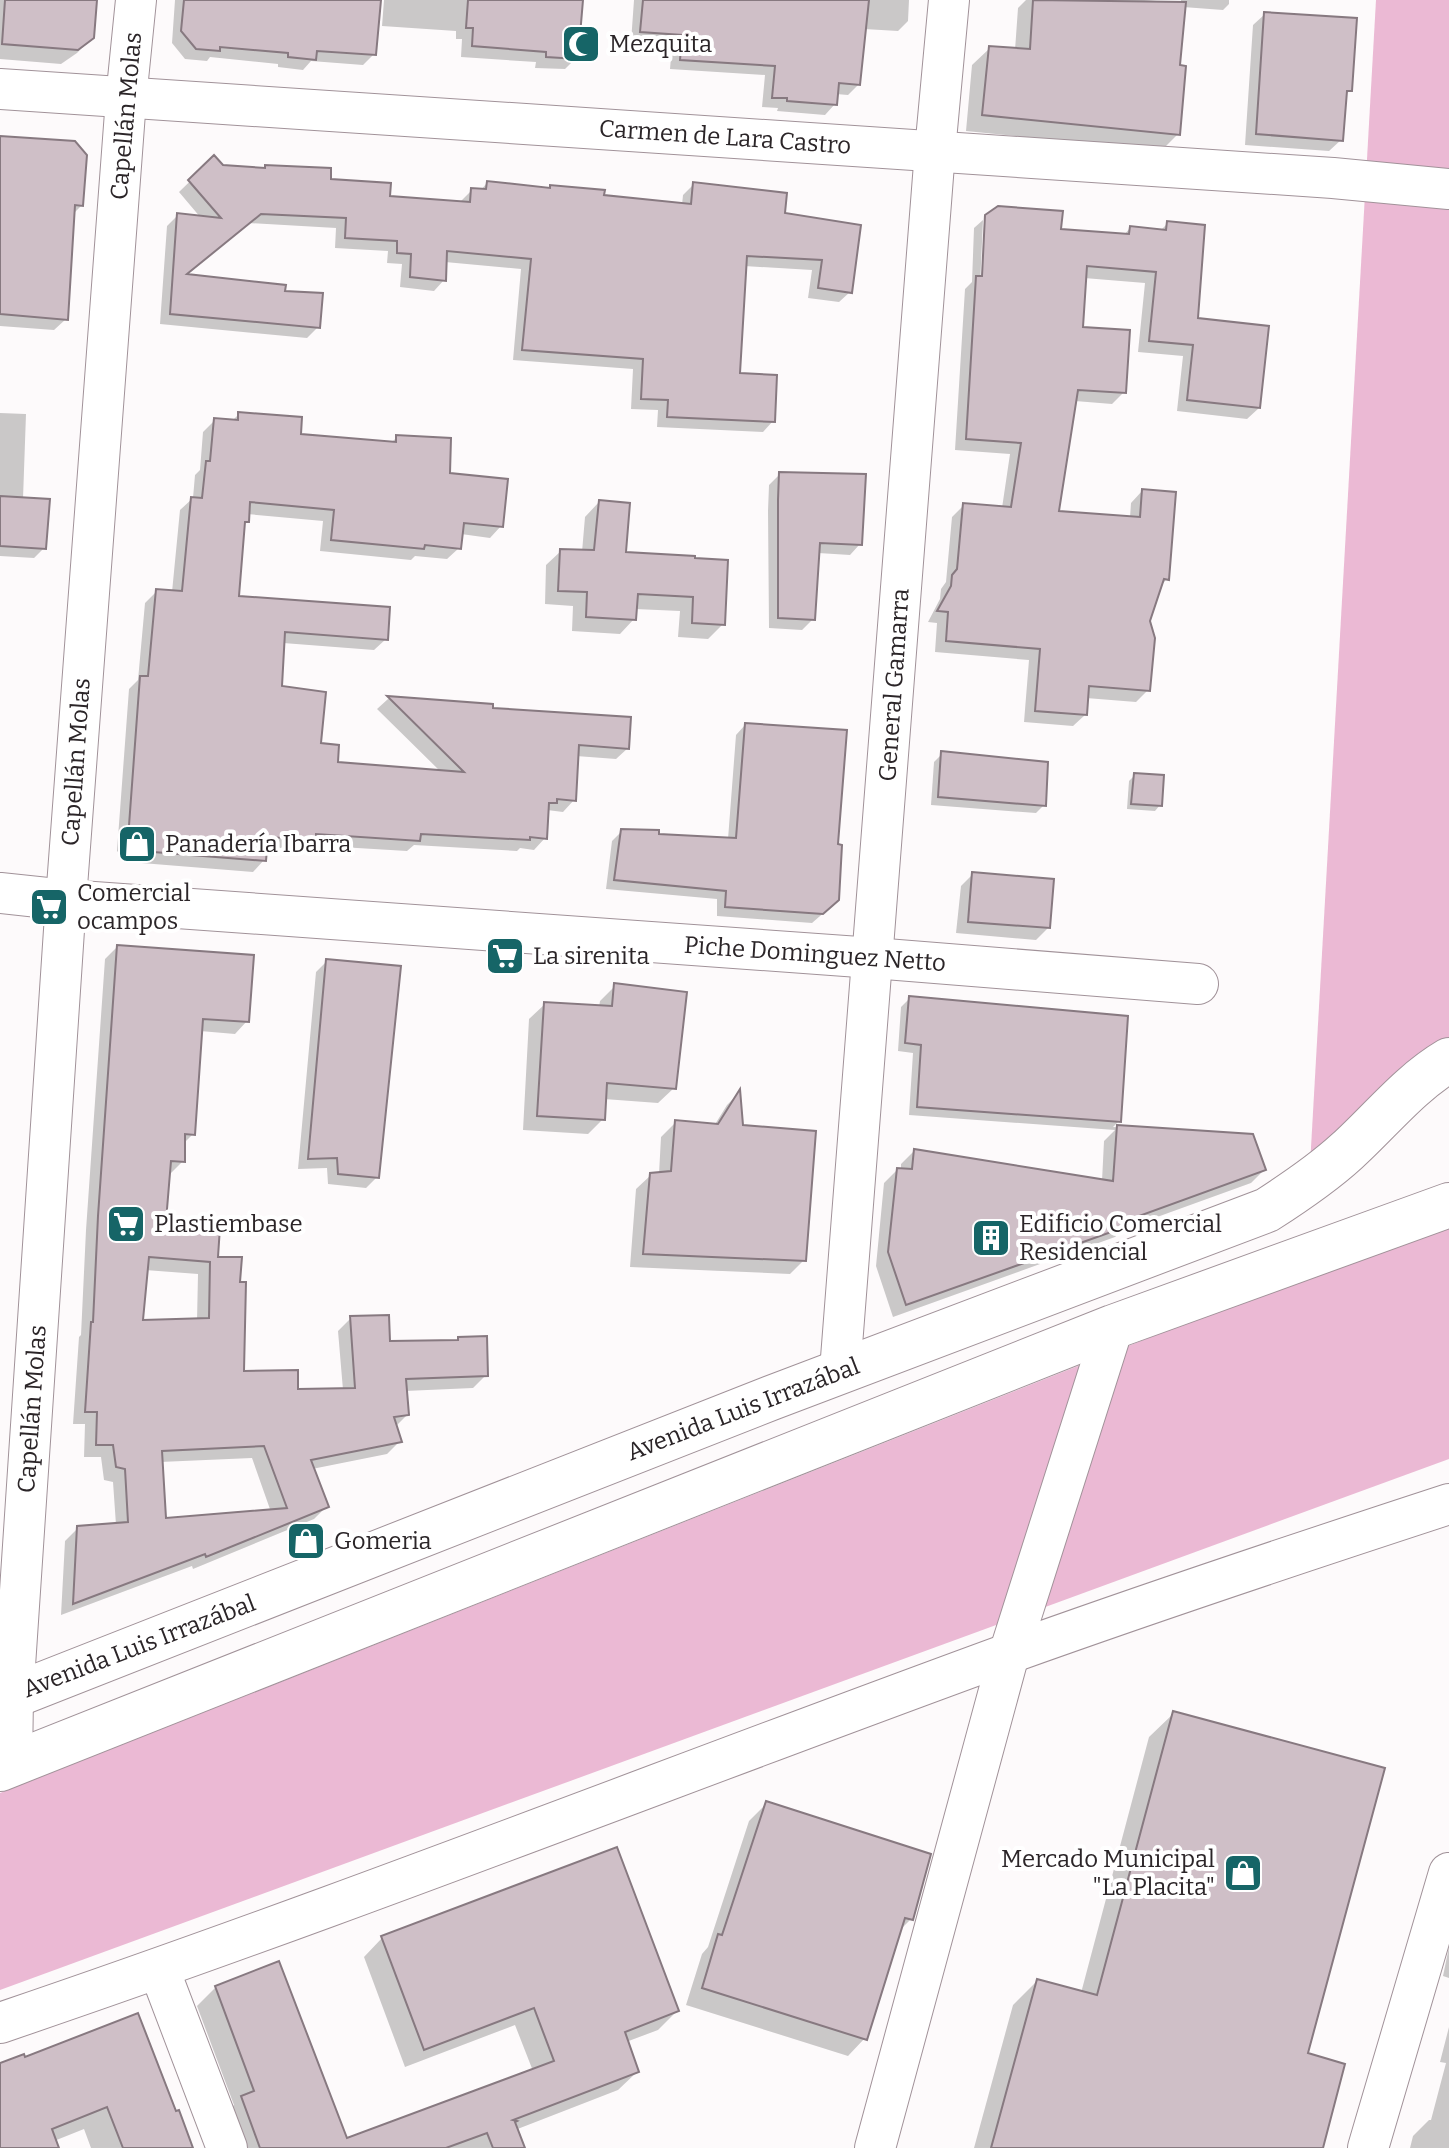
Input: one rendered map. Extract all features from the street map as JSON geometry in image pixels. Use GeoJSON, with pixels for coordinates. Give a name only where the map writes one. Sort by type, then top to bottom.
{"type":"FeatureCollection","features":[{"type":"Feature","properties":{"kind":"highway","name":"Avenida Luis Irrazábal"},"geometry":{"type":"LineString","coordinates":[[7,1698],[840,1371],[1267,1210],[1309,1183],[1346,1152],[1443,1062]]}},
{"type":"Feature","properties":{"kind":"highway"},"geometry":{"type":"LineString","coordinates":[[6,1766],[1113,1327],[1449,1205]]}},
{"type":"Feature","properties":{"kind":"street","name":"Capellán Molas"},"geometry":{"type":"LineString","coordinates":[[6,1766],[7,1698],[126,99],[136,0]]}},
{"type":"Feature","properties":{"kind":"street","name":"General Gamarra"},"geometry":{"type":"LineString","coordinates":[[840,1371],[949,0]]}},
{"type":"Feature","properties":{"kind":"street","name":"Carmen de Lara Castro"},"geometry":{"type":"LineString","coordinates":[[0,89],[1317,177],[1449,189]]}},
{"type":"Feature","properties":{"kind":"street","name":"Piche Dominguez Netto"},"geometry":{"type":"LineString","coordinates":[[0,893],[1198,984]]}},
{"type":"Feature","properties":{"kind":"street"},"geometry":{"type":"LineString","coordinates":[[875,2148],[1009,1654],[1113,1327]]}},
{"type":"Feature","properties":{"kind":"street"},"geometry":{"type":"LineString","coordinates":[[0,2023],[159,1969],[1184,1591],[1449,1504]]}},
{"type":"Feature","properties":{"kind":"street"},"geometry":{"type":"LineString","coordinates":[[1368,2148],[1449,1873]]}},
{"type":"Feature","properties":{"kind":"street"},"geometry":{"type":"LineString","coordinates":[[159,1969],[227,2148]]}},
{"type":"Feature","properties":{"kind":"shaded area"},"geometry":{"type":"Polygon","coordinates":[[[1376,0],[1449,0],[1449,1055],[1309,1183],[1376,0]]]}},
{"type":"Feature","properties":{"kind":"shaded area"},"geometry":{"type":"Polygon","coordinates":[[[1449,1219],[1449,1459],[0,1990],[0,1793],[1449,1219]]]}},
{"type":"Feature","properties":{"kind":"building"},"geometry":{"type":"Polygon","coordinates":[[[5,0],[97,0],[94,38],[78,50],[2,44],[5,0]]]}},
{"type":"Feature","properties":{"kind":"building"},"geometry":{"type":"Polygon","coordinates":[[[184,0],[381,0],[376,55],[317,51],[316,60],[288,57],[288,53],[220,47],[220,51],[196,49],[181,31],[184,0]]]}},
{"type":"Feature","properties":{"kind":"building"},"geometry":{"type":"Polygon","coordinates":[[[468,0],[583,0],[578,59],[546,57],[546,52],[472,46],[473,28],[466,28],[468,0]]]}},
{"type":"Feature","properties":{"kind":"building"},"geometry":{"type":"Polygon","coordinates":[[[643,0],[869,0],[860,85],[839,83],[837,105],[772,98],[775,66],[680,60],[682,35],[640,32],[643,0]]]}},
{"type":"Feature","properties":{"kind":"building"},"geometry":{"type":"Polygon","coordinates":[[[1033,0],[1186,2],[1180,65],[1186,66],[1180,135],[982,115],[989,46],[1030,49],[1033,0]]]}},
{"type":"Feature","properties":{"kind":"building"},"geometry":{"type":"Polygon","coordinates":[[[1264,12],[1357,18],[1352,91],[1347,91],[1343,141],[1256,134],[1264,12]]]}},
{"type":"Feature","properties":{"kind":"building"},"geometry":{"type":"Polygon","coordinates":[[[0,136],[75,141],[87,155],[83,206],[75,205],[68,320],[0,314],[0,136]]]}},
{"type":"Feature","properties":{"kind":"building"},"geometry":{"type":"Polygon","coordinates":[[[214,155],[223,165],[331,168],[331,179],[391,183],[390,196],[470,202],[471,188],[486,189],[487,181],[605,190],[604,195],[691,204],[693,182],[787,193],[785,213],[861,225],[852,293],[818,288],[822,260],[747,256],[740,373],[777,375],[775,422],[667,417],[668,400],[641,399],[643,359],[522,350],[531,259],[447,251],[446,281],[410,277],[411,254],[397,253],[397,241],[345,238],[346,218],[261,214],[187,274],[286,285],[285,291],[323,293],[320,328],[170,314],[177,213],[221,218],[188,180],[214,155]]]}},
{"type":"Feature","properties":{"kind":"building"},"geometry":{"type":"Polygon","coordinates":[[[998,206],[1063,211],[1061,229],[1129,234],[1130,226],[1166,230],[1167,221],[1205,225],[1198,318],[1269,326],[1260,408],[1187,400],[1193,345],[1149,341],[1156,272],[1087,266],[1083,327],[1130,330],[1126,393],[1078,390],[1059,511],[1140,517],[1142,489],[1176,492],[1169,580],[1164,579],[1150,621],[1155,638],[1150,691],[1089,686],[1087,715],[1035,711],[1040,649],[946,641],[948,612],[937,611],[957,569],[963,503],[1011,507],[1021,443],[966,439],[976,276],[982,276],[985,215],[998,206]]]}},
{"type":"Feature","properties":{"kind":"building"},"geometry":{"type":"Polygon","coordinates":[[[238,412],[302,417],[301,434],[396,442],[396,435],[451,438],[450,473],[508,479],[503,527],[464,523],[461,549],[425,545],[424,549],[331,540],[334,510],[250,502],[249,522],[245,522],[239,596],[390,607],[388,640],[285,632],[282,686],[326,692],[321,743],[339,745],[338,762],[464,772],[387,696],[493,704],[493,708],[631,717],[629,749],[579,745],[576,801],[557,799],[557,803],[549,803],[547,839],[421,834],[420,841],[316,834],[316,840],[268,837],[266,861],[141,851],[128,839],[140,676],[148,676],[156,589],[182,591],[191,497],[202,498],[206,461],[210,461],[214,418],[238,420],[238,412]]]}},
{"type":"Feature","properties":{"kind":"building"},"geometry":{"type":"Polygon","coordinates":[[[779,472],[866,474],[862,545],[820,543],[815,620],[778,618],[779,472]]]}},
{"type":"Feature","properties":{"kind":"building"},"geometry":{"type":"Polygon","coordinates":[[[0,496],[50,499],[46,549],[0,546],[0,496]]]}},
{"type":"Feature","properties":{"kind":"building"},"geometry":{"type":"Polygon","coordinates":[[[599,500],[630,503],[626,552],[728,560],[725,625],[692,623],[693,597],[638,594],[636,620],[586,617],[587,592],[558,591],[560,549],[594,550],[599,500]]]}},
{"type":"Feature","properties":{"kind":"building"},"geometry":{"type":"Polygon","coordinates":[[[745,723],[847,730],[838,844],[842,845],[839,900],[823,914],[725,907],[726,891],[614,880],[621,829],[736,838],[745,723]]]}},
{"type":"Feature","properties":{"kind":"building"},"geometry":{"type":"Polygon","coordinates":[[[941,751],[1048,762],[1046,806],[938,797],[941,751]]]}},
{"type":"Feature","properties":{"kind":"building"},"geometry":{"type":"Polygon","coordinates":[[[1134,773],[1164,775],[1162,806],[1131,804],[1134,773]]]}},
{"type":"Feature","properties":{"kind":"building"},"geometry":{"type":"Polygon","coordinates":[[[972,872],[1054,879],[1050,928],[968,922],[972,872]]]}},
{"type":"Feature","properties":{"kind":"building"},"geometry":{"type":"Polygon","coordinates":[[[117,945],[254,955],[249,1022],[203,1019],[195,1135],[185,1134],[185,1162],[171,1161],[166,1221],[220,1227],[218,1257],[242,1257],[240,1282],[246,1282],[244,1371],[298,1370],[298,1389],[355,1388],[350,1316],[389,1315],[390,1341],[458,1340],[458,1337],[487,1336],[488,1376],[406,1379],[409,1415],[394,1417],[402,1442],[311,1460],[329,1507],[206,1557],[205,1554],[73,1604],[77,1526],[128,1522],[125,1469],[116,1467],[113,1445],[96,1445],[97,1412],[85,1412],[117,945]],[[149,1257],[143,1320],[209,1318],[210,1262],[149,1257]],[[264,1446],[162,1451],[166,1518],[287,1508],[264,1446]]]}},
{"type":"Feature","properties":{"kind":"building"},"geometry":{"type":"Polygon","coordinates":[[[326,959],[401,966],[379,1178],[338,1174],[337,1158],[308,1159],[326,959]]]}},
{"type":"Feature","properties":{"kind":"building"},"geometry":{"type":"Polygon","coordinates":[[[614,983],[687,992],[676,1089],[607,1083],[605,1120],[537,1116],[544,1002],[612,1006],[614,983]]]}},
{"type":"Feature","properties":{"kind":"building"},"geometry":{"type":"Polygon","coordinates":[[[909,996],[1128,1016],[1121,1122],[917,1107],[921,1045],[905,1043],[909,996]]]}},
{"type":"Feature","properties":{"kind":"building"},"geometry":{"type":"Polygon","coordinates":[[[740,1089],[743,1125],[816,1131],[806,1261],[643,1254],[650,1173],[671,1171],[675,1120],[718,1124],[740,1089]]]}},
{"type":"Feature","properties":{"kind":"building","name":"Edificio Comercial Residencial"},"geometry":{"type":"Polygon","coordinates":[[[1117,1125],[1253,1134],[1266,1170],[1128,1220],[1131,1225],[906,1305],[888,1252],[897,1168],[912,1169],[914,1149],[1113,1181],[1117,1125]]]}},
{"type":"Feature","properties":{"kind":"building","name":"Mercado Municipal \"La Placita\""},"geometry":{"type":"Polygon","coordinates":[[[1173,1711],[1385,1768],[1308,2053],[1345,2064],[1323,2148],[991,2148],[1037,1979],[1097,1995],[1173,1711]]]}},
{"type":"Feature","properties":{"kind":"building"},"geometry":{"type":"Polygon","coordinates":[[[766,1801],[931,1854],[913,1920],[905,1918],[867,2040],[702,1988],[766,1801]]]}},
{"type":"Feature","properties":{"kind":"building"},"geometry":{"type":"Polygon","coordinates":[[[617,1847],[679,2011],[625,2032],[639,2072],[513,2120],[517,2121],[525,2148],[493,2148],[487,2133],[446,2148],[260,2148],[241,2096],[254,2091],[215,1986],[279,1961],[347,2138],[554,2061],[534,2008],[424,2050],[381,1936],[617,1847]]]}},
{"type":"Feature","properties":{"kind":"building"},"geometry":{"type":"Polygon","coordinates":[[[138,2013],[193,2148],[123,2148],[107,2107],[52,2129],[59,2148],[0,2148],[0,2063],[24,2054],[25,2057],[138,2013]]]}},
{"type":"Feature","properties":{"kind":"place","name":"Mezquita"},"geometry":{"type":"Point","coordinates":[581,44]}},
{"type":"Feature","properties":{"kind":"place","name":"Panadería Ibarra"},"geometry":{"type":"Point","coordinates":[137,844]}},
{"type":"Feature","properties":{"kind":"place","name":"Comercial ocampos"},"geometry":{"type":"Point","coordinates":[49,907]}},
{"type":"Feature","properties":{"kind":"place","name":"La sirenita"},"geometry":{"type":"Point","coordinates":[505,956]}},
{"type":"Feature","properties":{"kind":"place","name":"Plastiembase"},"geometry":{"type":"Point","coordinates":[126,1224]}},
{"type":"Feature","properties":{"kind":"place","name":"Edificio Comercial Residencial"},"geometry":{"type":"Point","coordinates":[991,1238]}},
{"type":"Feature","properties":{"kind":"place","name":"Gomeria"},"geometry":{"type":"Point","coordinates":[306,1541]}},
{"type":"Feature","properties":{"kind":"place","name":"Mercado Municipal \"La Placita\""},"geometry":{"type":"Point","coordinates":[1243,1873]}}]}
